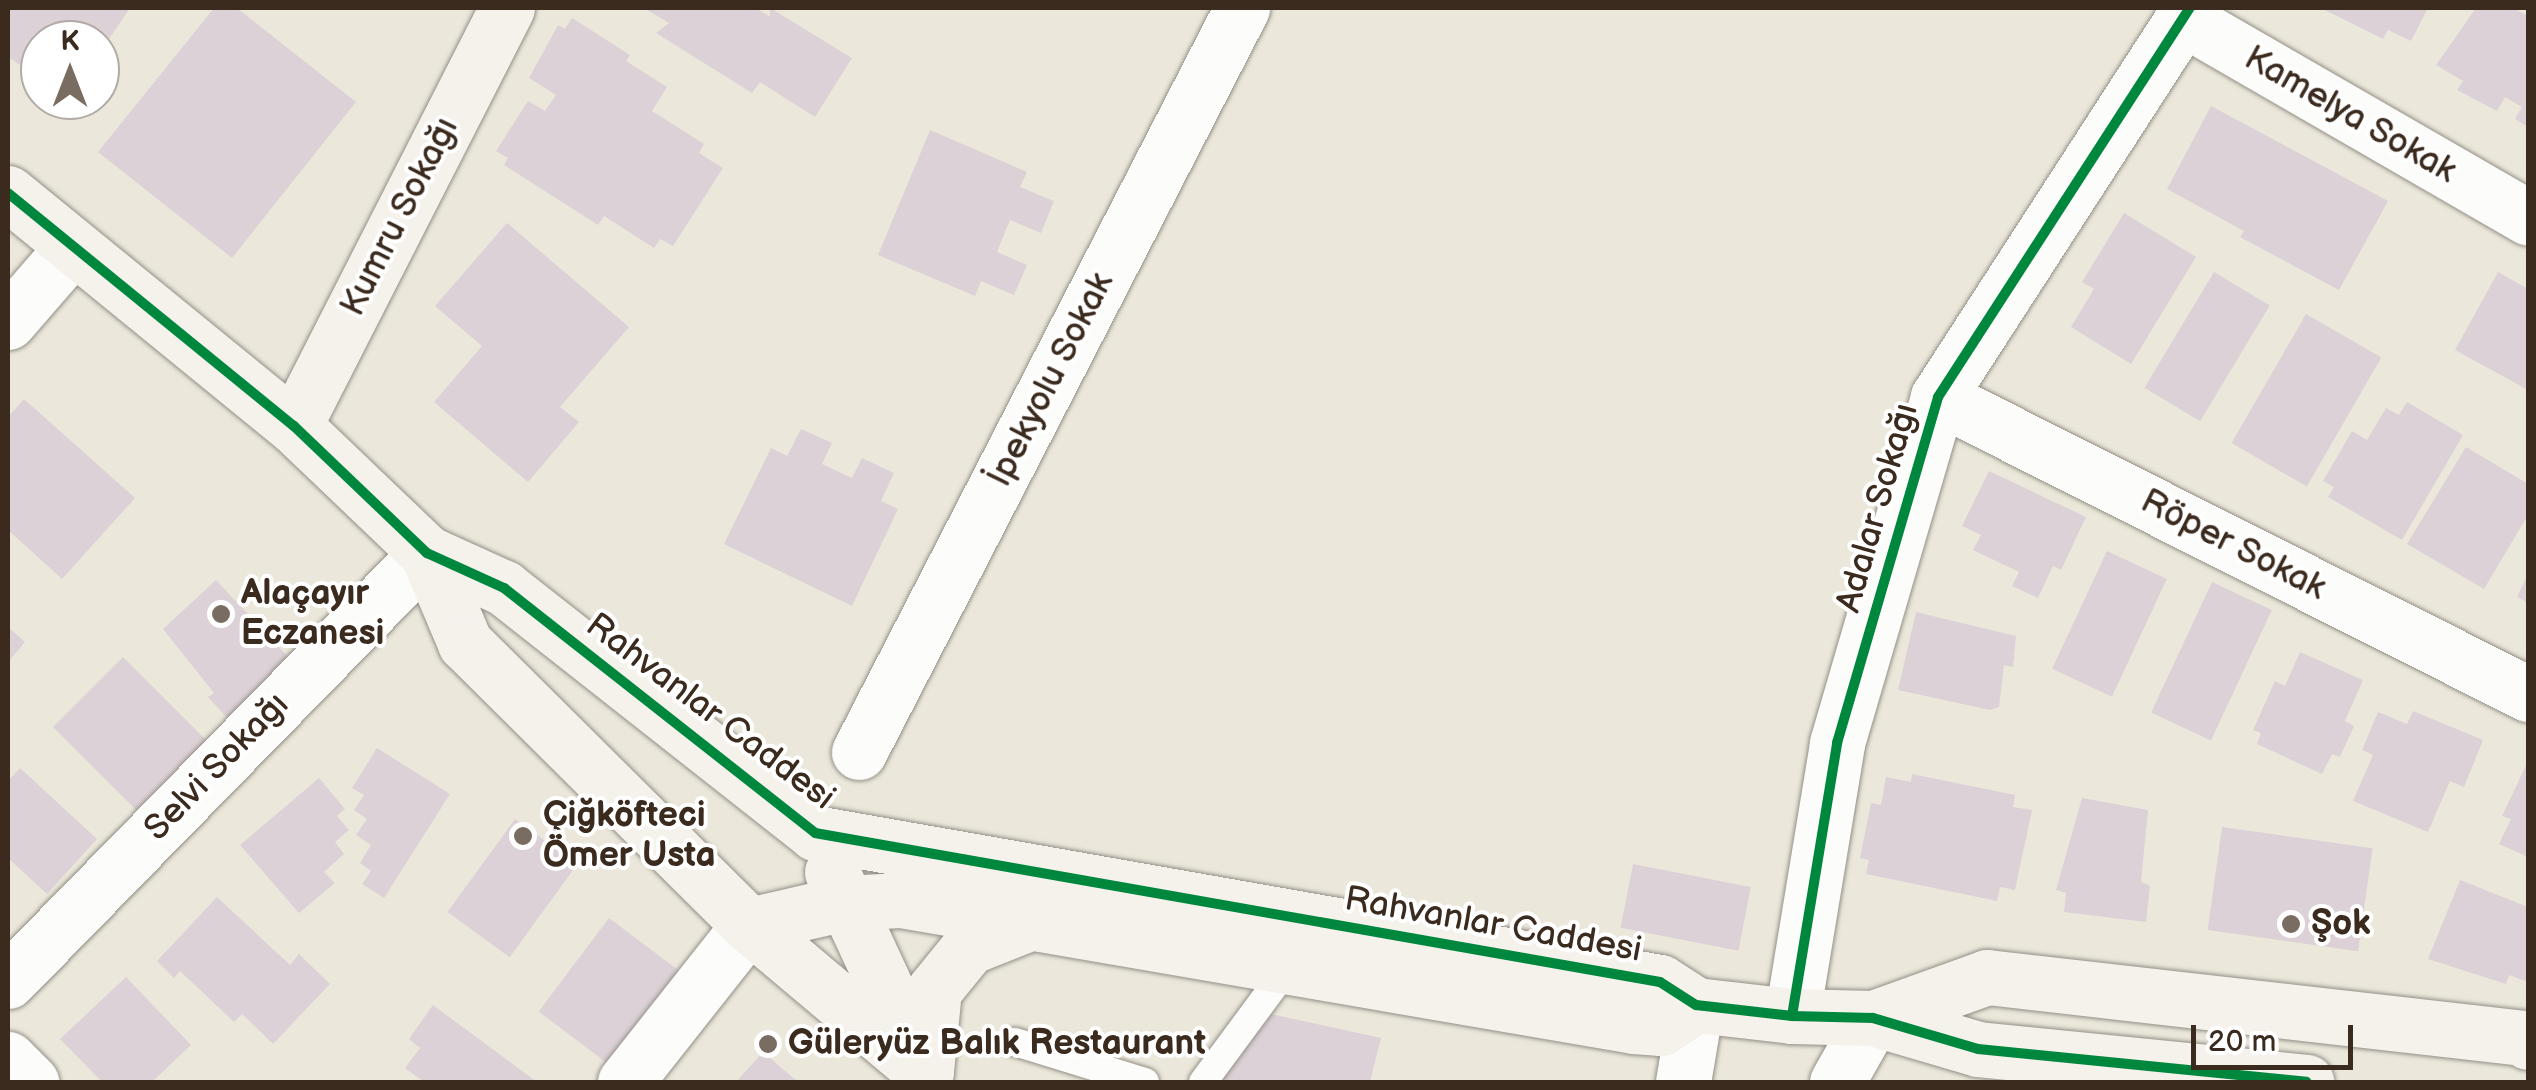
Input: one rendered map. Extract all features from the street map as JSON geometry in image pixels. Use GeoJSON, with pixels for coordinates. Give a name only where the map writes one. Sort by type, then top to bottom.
{"type":"FeatureCollection","features":[{"type":"Feature","properties":{"kind":"street","name":"Kumru Sokağı"},"geometry":{"type":"LineString","coordinates":[[294,426],[506,8]]}},
{"type":"Feature","properties":{"kind":"street","name":"İpekyolu Sokak"},"geometry":{"type":"LineString","coordinates":[[859,752],[1242,8]]}},
{"type":"Feature","properties":{"kind":"street","name":"Kamelya Sokak"},"geometry":{"type":"LineString","coordinates":[[2187,13],[2528,218]]}},
{"type":"Feature","properties":{"kind":"street","name":"Adalar Sokağı"},"geometry":{"type":"LineString","coordinates":[[1792,1016],[1837,743],[1938,397],[2187,13]]}},
{"type":"Feature","properties":{"kind":"street","name":"Rahvanlar Caddesi"},"geometry":{"type":"LineString","coordinates":[[8,193],[294,426],[426,552],[504,588],[815,833],[1660,982],[1696,1004]]}},
{"type":"Feature","properties":{"kind":"street"},"geometry":{"type":"LineString","coordinates":[[8,322],[73,247]]}},
{"type":"Feature","properties":{"kind":"street","name":"Röper Sokak"},"geometry":{"type":"LineString","coordinates":[[1938,397],[2528,694]]}},
{"type":"Feature","properties":{"kind":"street","name":"Rahvanlar Caddesi"},"geometry":{"type":"LineString","coordinates":[[426,552],[466,643],[749,926],[928,1078]]}},
{"type":"Feature","properties":{"kind":"street","name":"Selvi Sokağı"},"geometry":{"type":"LineString","coordinates":[[8,981],[426,552]]}},
{"type":"Feature","properties":{"kind":"street"},"geometry":{"type":"LineString","coordinates":[[815,833],[928,1078]]}},
{"type":"Feature","properties":{"kind":"street"},"geometry":{"type":"LineString","coordinates":[[625,1082],[749,926],[845,903],[900,900],[1634,1026],[1662,1028],[1696,1004],[1792,1016],[1873,1018],[1978,1050],[2306,1082]]}},
{"type":"Feature","properties":{"kind":"street"},"geometry":{"type":"LineString","coordinates":[[928,1078],[934,990],[969,947],[1029,923]]}},
{"type":"Feature","properties":{"kind":"street"},"geometry":{"type":"LineString","coordinates":[[1837,1082],[1873,1018],[1987,977],[2523,1038],[2528,1042]]}},
{"type":"Feature","properties":{"kind":"street"},"geometry":{"type":"LineString","coordinates":[[1683,1082],[1696,1004]]}},
{"type":"Feature","properties":{"kind":"street"},"geometry":{"type":"LineString","coordinates":[[8,1059],[31,1082]]}},
{"type":"Feature","properties":{"kind":"lane"},"geometry":{"type":"LineString","coordinates":[[1203,1082],[1288,967]]}},
{"type":"Feature","properties":{"kind":"lane"},"geometry":{"type":"LineString","coordinates":[[1015,1042],[1145,1082]]}},
{"type":"Feature","properties":{"kind":"building"},"geometry":{"type":"Polygon","coordinates":[[[8,8],[130,8],[120,23],[20,20],[20,65],[8,57],[8,8]]]}},
{"type":"Feature","properties":{"kind":"building"},"geometry":{"type":"Polygon","coordinates":[[[214,8],[237,8],[356,102],[232,258],[98,152],[214,8]]]}},
{"type":"Feature","properties":{"kind":"building"},"geometry":{"type":"Polygon","coordinates":[[[644,8],[756,8],[770,17],[770,8],[852,58],[815,117],[760,82],[752,93],[656,33],[669,23],[644,8]]]}},
{"type":"Feature","properties":{"kind":"building"},"geometry":{"type":"Polygon","coordinates":[[[2321,8],[2428,8],[2411,41],[2388,30],[2383,39],[2321,8]]]}},
{"type":"Feature","properties":{"kind":"building"},"geometry":{"type":"Polygon","coordinates":[[[2476,8],[2513,8],[2528,16],[2528,127],[2515,119],[2522,107],[2505,97],[2497,111],[2457,90],[2463,81],[2436,65],[2476,8]]]}},
{"type":"Feature","properties":{"kind":"building"},"geometry":{"type":"Polygon","coordinates":[[[572,18],[630,55],[626,61],[667,87],[652,111],[704,144],[699,153],[723,168],[673,246],[660,239],[654,248],[604,216],[598,225],[504,165],[508,158],[496,151],[528,101],[545,111],[556,95],[529,78],[558,25],[565,29],[572,18]]]}},
{"type":"Feature","properties":{"kind":"building"},"geometry":{"type":"Polygon","coordinates":[[[2211,106],[2388,201],[2339,290],[2240,237],[2244,231],[2167,189],[2211,106]]]}},
{"type":"Feature","properties":{"kind":"building"},"geometry":{"type":"Polygon","coordinates":[[[930,130],[1027,172],[1020,187],[1054,201],[1041,233],[1010,220],[997,252],[1027,265],[1014,295],[981,281],[975,296],[878,255],[930,130]]]}},
{"type":"Feature","properties":{"kind":"building"},"geometry":{"type":"Polygon","coordinates":[[[2124,213],[2196,257],[2131,364],[2071,327],[2094,289],[2082,282],[2124,213]]]}},
{"type":"Feature","properties":{"kind":"building"},"geometry":{"type":"Polygon","coordinates":[[[507,223],[629,327],[560,407],[579,422],[528,482],[434,402],[482,346],[435,306],[507,223]]]}},
{"type":"Feature","properties":{"kind":"building"},"geometry":{"type":"Polygon","coordinates":[[[2214,272],[2270,305],[2200,421],[2144,388],[2214,272]]]}},
{"type":"Feature","properties":{"kind":"building"},"geometry":{"type":"Polygon","coordinates":[[[2498,272],[2528,289],[2528,390],[2455,350],[2498,272]]]}},
{"type":"Feature","properties":{"kind":"building"},"geometry":{"type":"Polygon","coordinates":[[[2306,314],[2381,358],[2307,487],[2232,443],[2306,314]]]}},
{"type":"Feature","properties":{"kind":"building"},"geometry":{"type":"Polygon","coordinates":[[[24,399],[135,498],[62,579],[8,530],[8,417],[24,399]]]}},
{"type":"Feature","properties":{"kind":"building"},"geometry":{"type":"Polygon","coordinates":[[[2407,402],[2463,435],[2402,540],[2328,497],[2334,487],[2323,481],[2352,431],[2367,440],[2386,408],[2399,415],[2407,402]]]}},
{"type":"Feature","properties":{"kind":"building"},"geometry":{"type":"Polygon","coordinates":[[[801,429],[832,443],[822,464],[852,478],[862,458],[894,473],[881,501],[898,509],[852,606],[724,544],[771,448],[787,456],[801,429]]]}},
{"type":"Feature","properties":{"kind":"building"},"geometry":{"type":"Polygon","coordinates":[[[2466,447],[2528,484],[2528,515],[2484,589],[2407,544],[2466,447]]]}},
{"type":"Feature","properties":{"kind":"building"},"geometry":{"type":"Polygon","coordinates":[[[1989,471],[2086,517],[2061,570],[2053,566],[2038,598],[2012,586],[2019,572],[1973,550],[1981,535],[1962,526],[1989,471]]]}},
{"type":"Feature","properties":{"kind":"building"},"geometry":{"type":"Polygon","coordinates":[[[2107,551],[2167,579],[2112,697],[2052,669],[2107,551]]]}},
{"type":"Feature","properties":{"kind":"building"},"geometry":{"type":"Polygon","coordinates":[[[2528,574],[2528,603],[2517,597],[2528,574]]]}},
{"type":"Feature","properties":{"kind":"building"},"geometry":{"type":"Polygon","coordinates":[[[216,580],[290,659],[238,730],[208,697],[214,693],[163,629],[216,580]]]}},
{"type":"Feature","properties":{"kind":"building"},"geometry":{"type":"Polygon","coordinates":[[[2212,582],[2272,610],[2211,740],[2151,713],[2212,582]]]}},
{"type":"Feature","properties":{"kind":"building"},"geometry":{"type":"Polygon","coordinates":[[[1916,612],[2016,636],[2013,667],[2004,665],[1999,707],[1990,710],[1898,690],[1916,612]]]}},
{"type":"Feature","properties":{"kind":"building"},"geometry":{"type":"Polygon","coordinates":[[[8,627],[25,642],[8,662],[8,627]]]}},
{"type":"Feature","properties":{"kind":"building"},"geometry":{"type":"Polygon","coordinates":[[[2300,652],[2363,680],[2345,721],[2354,726],[2340,757],[2332,754],[2322,774],[2257,744],[2261,733],[2253,730],[2275,681],[2285,686],[2300,652]]]}},
{"type":"Feature","properties":{"kind":"building"},"geometry":{"type":"Polygon","coordinates":[[[123,657],[208,742],[138,812],[53,727],[123,657]]]}},
{"type":"Feature","properties":{"kind":"building"},"geometry":{"type":"Polygon","coordinates":[[[2413,711],[2483,740],[2464,787],[2450,781],[2428,832],[2353,801],[2373,755],[2362,750],[2378,712],[2407,724],[2413,711]]]}},
{"type":"Feature","properties":{"kind":"building"},"geometry":{"type":"Polygon","coordinates":[[[377,748],[450,794],[384,898],[362,884],[371,871],[360,863],[371,845],[356,835],[367,819],[354,810],[364,795],[352,788],[377,748]]]}},
{"type":"Feature","properties":{"kind":"building"},"geometry":{"type":"Polygon","coordinates":[[[2528,761],[2528,857],[2499,844],[2511,819],[2502,816],[2528,761]]]}},
{"type":"Feature","properties":{"kind":"building"},"geometry":{"type":"Polygon","coordinates":[[[20,768],[97,839],[47,894],[8,858],[8,781],[20,768]]]}},
{"type":"Feature","properties":{"kind":"building"},"geometry":{"type":"Polygon","coordinates":[[[1912,774],[2015,795],[2013,807],[2032,810],[2015,890],[2000,887],[1997,901],[1866,874],[1869,860],[1860,858],[1871,803],[1881,805],[1886,777],[1911,782],[1912,774]]]}},
{"type":"Feature","properties":{"kind":"building"},"geometry":{"type":"Polygon","coordinates":[[[319,778],[345,809],[337,816],[349,830],[335,842],[344,854],[324,872],[335,883],[299,913],[240,845],[319,778]]]}},
{"type":"Feature","properties":{"kind":"building"},"geometry":{"type":"Polygon","coordinates":[[[2082,798],[2148,810],[2141,882],[2150,886],[2146,922],[2064,912],[2066,893],[2056,890],[2082,798]]]}},
{"type":"Feature","properties":{"kind":"building"},"geometry":{"type":"Polygon","coordinates":[[[515,819],[577,864],[510,957],[447,912],[515,819]]]}},
{"type":"Feature","properties":{"kind":"building"},"geometry":{"type":"Polygon","coordinates":[[[2222,827],[2373,848],[2358,951],[2208,930],[2222,827]]]}},
{"type":"Feature","properties":{"kind":"building"},"geometry":{"type":"Polygon","coordinates":[[[1633,864],[1751,887],[1738,951],[1621,928],[1633,864]]]}},
{"type":"Feature","properties":{"kind":"building"},"geometry":{"type":"Polygon","coordinates":[[[2460,880],[2528,907],[2528,982],[2509,975],[2506,984],[2428,959],[2460,880]]]}},
{"type":"Feature","properties":{"kind":"building"},"geometry":{"type":"Polygon","coordinates":[[[217,897],[290,965],[299,954],[330,984],[273,1044],[242,1014],[234,1022],[180,971],[174,978],[157,961],[217,897]]]}},
{"type":"Feature","properties":{"kind":"building"},"geometry":{"type":"Polygon","coordinates":[[[609,918],[680,972],[610,1065],[539,1011],[609,918]]]}},
{"type":"Feature","properties":{"kind":"building"},"geometry":{"type":"Polygon","coordinates":[[[126,977],[191,1045],[152,1082],[102,1082],[60,1039],[126,977]]]}},
{"type":"Feature","properties":{"kind":"building"},"geometry":{"type":"Polygon","coordinates":[[[433,1005],[537,1082],[424,1082],[405,1068],[420,1048],[409,1039],[433,1005]]]}},
{"type":"Feature","properties":{"kind":"building"},"geometry":{"type":"Polygon","coordinates":[[[1271,1014],[1381,1038],[1370,1082],[1221,1082],[1271,1014]]]}},
{"type":"Feature","properties":{"kind":"building"},"geometry":{"type":"Polygon","coordinates":[[[763,1052],[798,1082],[736,1082],[763,1052]]]}},
{"type":"Feature","properties":{"kind":"cycle path"},"geometry":{"type":"LineString","coordinates":[[1792,1016],[1837,743],[1938,397],[2190,8]]}},
{"type":"Feature","properties":{"kind":"cycle path"},"geometry":{"type":"LineString","coordinates":[[8,193],[294,426],[427,553],[504,588],[815,833],[1660,982],[1696,1005],[1792,1016],[1873,1018],[1978,1049],[2306,1082]]}},
{"type":"Feature","properties":{"kind":"place","name":"Alaçayır Eczanesi"},"geometry":{"type":"Point","coordinates":[221,614]}},
{"type":"Feature","properties":{"kind":"place","name":"Çiğköfteci Ömer Usta"},"geometry":{"type":"Point","coordinates":[523,836]}},
{"type":"Feature","properties":{"kind":"place","name":"Şok"},"geometry":{"type":"Point","coordinates":[2291,924]}},
{"type":"Feature","properties":{"kind":"place","name":"Güleryüz Balık Restaurant"},"geometry":{"type":"Point","coordinates":[768,1044]}}]}
